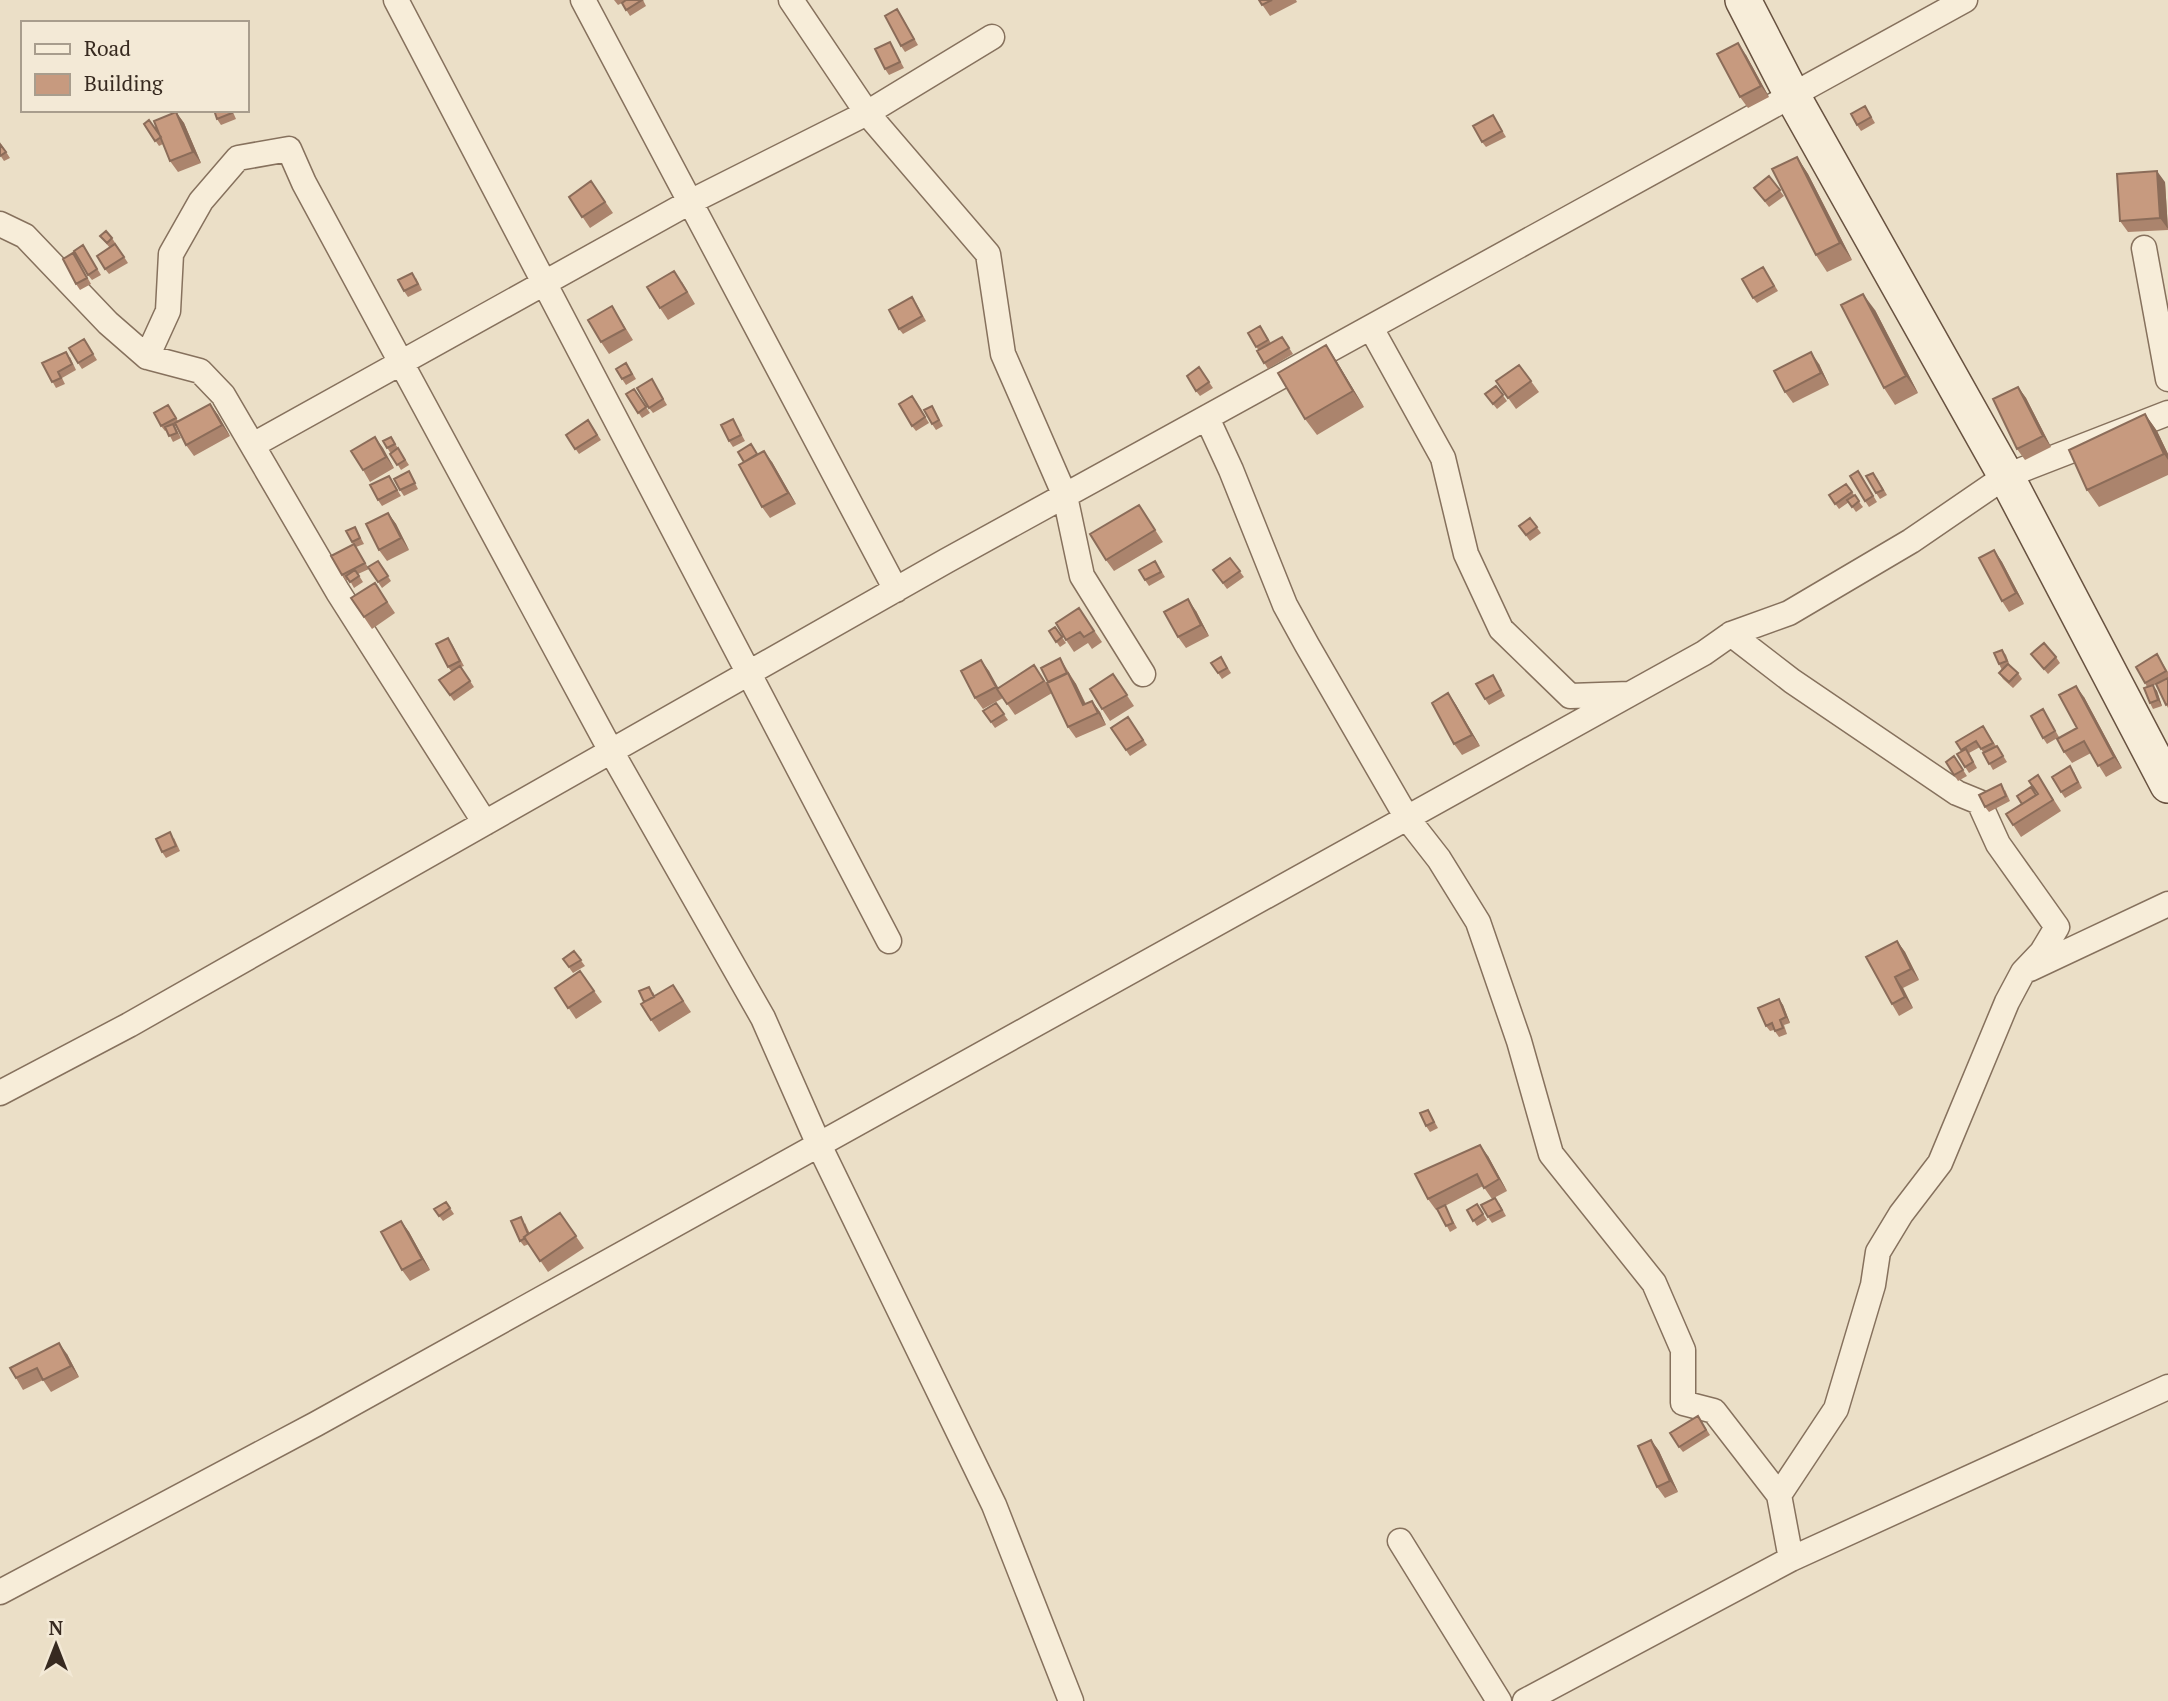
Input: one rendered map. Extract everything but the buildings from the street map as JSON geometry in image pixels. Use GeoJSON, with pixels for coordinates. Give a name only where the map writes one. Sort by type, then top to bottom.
{"type":"FeatureCollection","features":[{"type":"Feature","properties":{"kind":"street"},"geometry":{"type":"LineString","coordinates":[[396,0],[889,941]]}},
{"type":"Feature","properties":{"kind":"street"},"geometry":{"type":"LineString","coordinates":[[583,0],[896,590]]}},
{"type":"Feature","properties":{"kind":"street"},"geometry":{"type":"LineString","coordinates":[[792,0],[867,113],[988,254],[1003,354],[1065,496],[1082,576],[1143,674]]}},
{"type":"Feature","properties":{"kind":"street"},"geometry":{"type":"LineString","coordinates":[[1743,0],[1793,97],[2006,476],[2168,785]]}},
{"type":"Feature","properties":{"kind":"street"},"geometry":{"type":"LineString","coordinates":[[0,1093],[129,1025],[896,590],[1793,97],[1959,2]]}},
{"type":"Feature","properties":{"kind":"street"},"geometry":{"type":"LineString","coordinates":[[253,445],[690,202],[867,113],[992,37]]}},
{"type":"Feature","properties":{"kind":"street"},"geometry":{"type":"LineString","coordinates":[[147,357],[168,311],[171,254],[201,201],[238,158],[289,149],[304,183],[611,751],[763,1018],[819,1145],[995,1505],[1071,1701]]}},
{"type":"Feature","properties":{"kind":"street"},"geometry":{"type":"LineString","coordinates":[[0,224],[24,236],[108,323],[147,357],[200,371],[223,395],[338,592],[485,823]]}},
{"type":"Feature","properties":{"kind":"street"},"geometry":{"type":"LineString","coordinates":[[2144,248],[2168,379]]}},
{"type":"Feature","properties":{"kind":"street"},"geometry":{"type":"LineString","coordinates":[[1371,328],[1443,458],[1466,554],[1501,629],[1570,696],[1630,694]]}},
{"type":"Feature","properties":{"kind":"street"},"geometry":{"type":"LineString","coordinates":[[0,1592],[316,1424],[1704,653],[1731,634],[1789,612],[1911,541],[2006,476],[2168,413]]}},
{"type":"Feature","properties":{"kind":"street"},"geometry":{"type":"LineString","coordinates":[[1207,418],[1231,470],[1285,605],[1407,818],[1440,859],[1478,922],[1519,1041],[1551,1154],[1654,1283],[1683,1350],[1683,1403],[1714,1411],[1779,1495],[1791,1559]]}},
{"type":"Feature","properties":{"kind":"street"},"geometry":{"type":"LineString","coordinates":[[1731,634],[1792,681],[1957,793],[1979,802],[1998,844],[2057,927],[2042,952],[2023,972],[2003,1012],[1940,1163],[1901,1214],[1878,1252],[1873,1285],[1836,1409],[1779,1495]]}},
{"type":"Feature","properties":{"kind":"street"},"geometry":{"type":"LineString","coordinates":[[2023,972],[2168,904]]}},
{"type":"Feature","properties":{"kind":"street"},"geometry":{"type":"LineString","coordinates":[[1524,1701],[1791,1559],[2168,1387]]}},
{"type":"Feature","properties":{"kind":"street"},"geometry":{"type":"LineString","coordinates":[[1401,1541],[1499,1701]]}}]}
